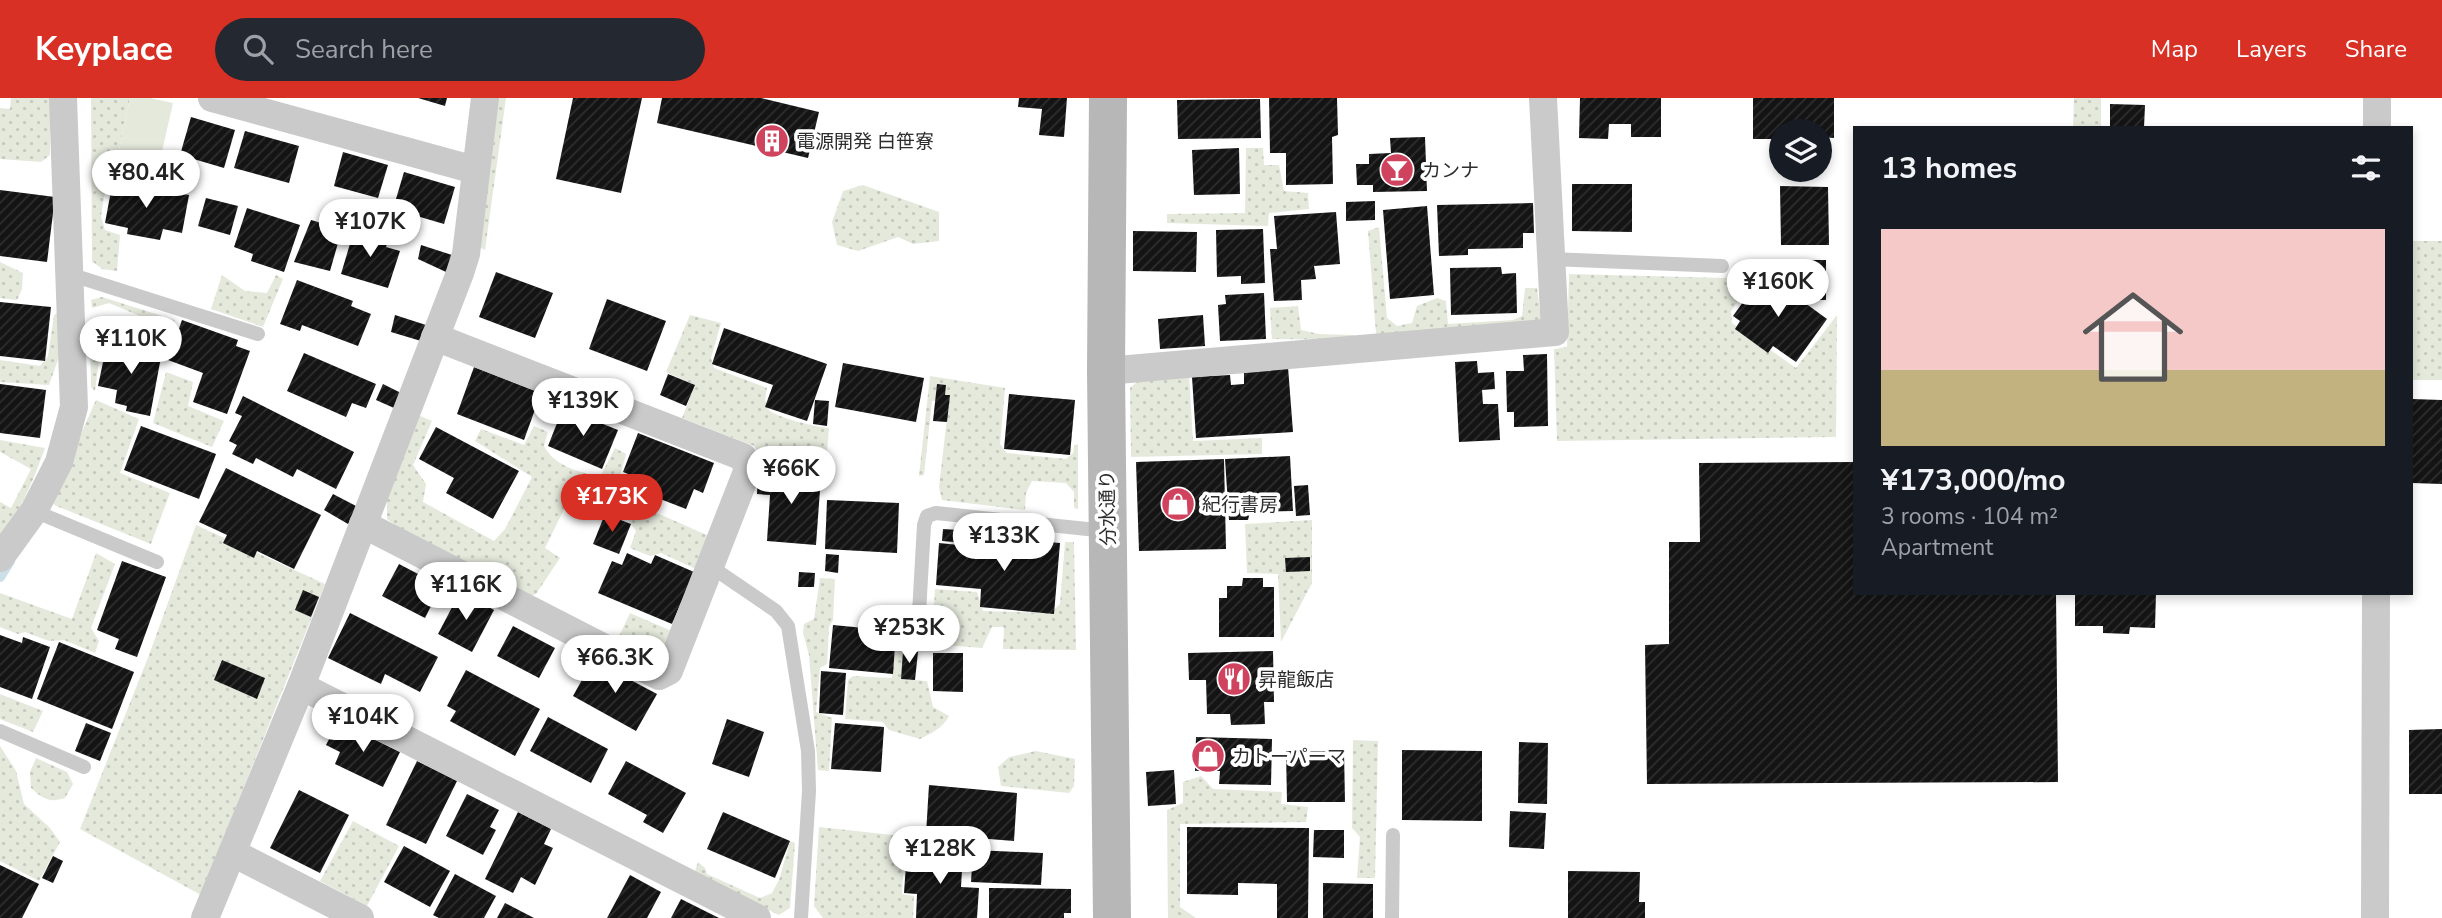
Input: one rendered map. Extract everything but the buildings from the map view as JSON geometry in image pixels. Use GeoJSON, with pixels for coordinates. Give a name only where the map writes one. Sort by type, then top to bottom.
{"type":"FeatureCollection","features":[{"type":"Feature","properties":{"kind":"street"},"geometry":{"type":"LineString","coordinates":[[0,558],[34,511],[59,462],[74,407],[63,98]]}},
{"type":"Feature","properties":{"kind":"street"},"geometry":{"type":"LineString","coordinates":[[212,98],[475,170]]}},
{"type":"Feature","properties":{"kind":"street"},"geometry":{"type":"LineString","coordinates":[[205,918],[300,686],[466,254],[485,98]]}},
{"type":"Feature","properties":{"kind":"street","name":"分水通り"},"geometry":{"type":"LineString","coordinates":[[1108,98],[1106,370],[1112,918]]}},
{"type":"Feature","properties":{"kind":"street"},"geometry":{"type":"LineString","coordinates":[[1106,370],[1555,332],[1543,98]]}},
{"type":"Feature","properties":{"kind":"street"},"geometry":{"type":"LineString","coordinates":[[2377,98],[2377,126]]}},
{"type":"Feature","properties":{"kind":"street"},"geometry":{"type":"LineString","coordinates":[[363,524],[659,676],[669,671],[748,469],[743,457],[435,337]]}},
{"type":"Feature","properties":{"kind":"street"},"geometry":{"type":"LineString","coordinates":[[2375,918],[2376,595]]}},
{"type":"Feature","properties":{"kind":"street"},"geometry":{"type":"LineString","coordinates":[[300,686],[757,918]]}},
{"type":"Feature","properties":{"kind":"street"},"geometry":{"type":"LineString","coordinates":[[233,853],[360,918]]}},
{"type":"Feature","properties":{"kind":"lane"},"geometry":{"type":"LineString","coordinates":[[1551,259],[1722,266]]}},
{"type":"Feature","properties":{"kind":"lane"},"geometry":{"type":"LineString","coordinates":[[69,274],[258,334]]}},
{"type":"Feature","properties":{"kind":"lane"},"geometry":{"type":"LineString","coordinates":[[34,511],[157,562]]}},
{"type":"Feature","properties":{"kind":"lane"},"geometry":{"type":"LineString","coordinates":[[918,631],[924,525],[927,516],[936,513],[1108,532]]}},
{"type":"Feature","properties":{"kind":"lane"},"geometry":{"type":"LineString","coordinates":[[710,566],[776,611],[788,626],[808,751],[809,791],[800,918]]}},
{"type":"Feature","properties":{"kind":"lane"},"geometry":{"type":"LineString","coordinates":[[0,731],[84,767]]}},
{"type":"Feature","properties":{"kind":"lane"},"geometry":{"type":"LineString","coordinates":[[1392,918],[1393,835]]}},
{"type":"Feature","properties":{"kind":"shaded area"},"geometry":{"type":"Polygon","coordinates":[[[11,98],[50,98],[50,155],[41,162],[0,159],[0,108],[10,109],[11,98]]]}},
{"type":"Feature","properties":{"kind":"shaded area"},"geometry":{"type":"Polygon","coordinates":[[[91,98],[130,98],[115,169],[108,174],[101,216],[105,230],[120,235],[117,271],[102,269],[92,261],[91,98]]]}},
{"type":"Feature","properties":{"kind":"shaded area"},"geometry":{"type":"Polygon","coordinates":[[[130,98],[150,98],[173,103],[156,178],[115,169],[130,98]]]}},
{"type":"Feature","properties":{"kind":"shaded area"},"geometry":{"type":"Polygon","coordinates":[[[498,98],[506,98],[485,250],[479,247],[498,98]]]}},
{"type":"Feature","properties":{"kind":"shaded area"},"geometry":{"type":"Polygon","coordinates":[[[2074,98],[2101,98],[2101,126],[2073,126],[2074,98]]]}},
{"type":"Feature","properties":{"kind":"shaded area"},"geometry":{"type":"Polygon","coordinates":[[[1246,148],[1263,148],[1264,165],[1279,165],[1284,191],[1308,193],[1309,209],[1269,213],[1268,226],[1167,223],[1167,214],[1245,213],[1246,148]]]}},
{"type":"Feature","properties":{"kind":"shaded area"},"geometry":{"type":"Polygon","coordinates":[[[863,185],[939,212],[939,241],[913,244],[898,237],[858,251],[837,245],[832,222],[843,191],[863,185]]]}},
{"type":"Feature","properties":{"kind":"shaded area"},"geometry":{"type":"Polygon","coordinates":[[[1379,227],[1387,318],[1397,326],[1412,323],[1417,306],[1437,298],[1446,301],[1448,324],[1513,320],[1522,316],[1525,288],[1537,288],[1542,326],[1376,334],[1368,231],[1379,227]]]}},
{"type":"Feature","properties":{"kind":"shaded area"},"geometry":{"type":"Polygon","coordinates":[[[2413,241],[2442,241],[2442,380],[2413,380],[2413,241]]]}},
{"type":"Feature","properties":{"kind":"shaded area"},"geometry":{"type":"Polygon","coordinates":[[[1752,259],[1788,259],[1799,293],[1771,271],[1759,273],[1731,311],[1732,323],[1796,368],[1837,315],[1836,437],[1557,441],[1554,349],[1567,347],[1569,274],[1726,278],[1745,272],[1752,259]]]}},
{"type":"Feature","properties":{"kind":"shaded area"},"geometry":{"type":"Polygon","coordinates":[[[0,262],[23,273],[22,289],[17,300],[0,298],[0,262]]]}},
{"type":"Feature","properties":{"kind":"shaded area"},"geometry":{"type":"Polygon","coordinates":[[[222,275],[245,291],[267,293],[276,275],[283,279],[263,327],[211,309],[222,275]]]}},
{"type":"Feature","properties":{"kind":"shaded area"},"geometry":{"type":"Polygon","coordinates":[[[102,297],[175,320],[164,352],[110,339],[100,352],[95,391],[91,387],[90,330],[106,327],[153,342],[159,324],[109,303],[92,308],[91,300],[102,297]]]}},
{"type":"Feature","properties":{"kind":"shaded area"},"geometry":{"type":"Polygon","coordinates":[[[1298,306],[1301,330],[1319,334],[1354,335],[1354,340],[1272,339],[1270,308],[1298,306]]]}},
{"type":"Feature","properties":{"kind":"shaded area"},"geometry":{"type":"Polygon","coordinates":[[[60,311],[59,357],[49,385],[0,382],[0,360],[40,366],[48,356],[54,315],[60,311]]]}},
{"type":"Feature","properties":{"kind":"shaded area"},"geometry":{"type":"Polygon","coordinates":[[[690,315],[721,323],[711,358],[714,368],[767,388],[766,405],[773,413],[798,422],[829,428],[825,474],[759,466],[759,457],[754,446],[682,418],[695,385],[666,372],[690,315]]]}},
{"type":"Feature","properties":{"kind":"shaded area"},"geometry":{"type":"Polygon","coordinates":[[[166,372],[193,382],[188,406],[224,421],[212,447],[153,423],[166,372]]]}},
{"type":"Feature","properties":{"kind":"shaded area"},"geometry":{"type":"Polygon","coordinates":[[[1189,375],[1193,441],[1262,438],[1262,454],[1131,457],[1130,388],[1139,380],[1189,375]]]}},
{"type":"Feature","properties":{"kind":"shaded area"},"geometry":{"type":"Polygon","coordinates":[[[930,376],[1005,388],[1000,444],[1007,453],[1066,459],[1078,444],[1078,509],[1074,508],[1074,492],[1066,483],[1032,481],[1026,493],[1025,510],[942,500],[939,487],[949,401],[932,401],[924,475],[919,476],[930,376]]]}},
{"type":"Feature","properties":{"kind":"shaded area"},"geometry":{"type":"Polygon","coordinates":[[[96,400],[139,419],[120,473],[170,493],[151,544],[54,505],[52,499],[96,400]]]}},
{"type":"Feature","properties":{"kind":"shaded area"},"geometry":{"type":"Polygon","coordinates":[[[418,415],[432,421],[413,465],[426,484],[423,502],[494,541],[505,529],[532,477],[475,441],[481,429],[524,445],[534,426],[548,432],[544,446],[554,459],[584,473],[600,477],[615,448],[626,454],[618,483],[648,509],[709,536],[696,569],[661,553],[650,556],[630,548],[636,531],[625,516],[572,493],[545,548],[560,558],[536,594],[528,597],[401,530],[387,519],[387,498],[418,415]]]}},
{"type":"Feature","properties":{"kind":"shaded area"},"geometry":{"type":"Polygon","coordinates":[[[0,440],[45,448],[14,519],[0,541],[0,502],[11,508],[31,469],[0,452],[0,440]]]}},
{"type":"Feature","properties":{"kind":"shaded area"},"geometry":{"type":"Polygon","coordinates":[[[1312,520],[1312,583],[1281,642],[1278,574],[1247,573],[1245,524],[1312,520]]]}},
{"type":"Feature","properties":{"kind":"shaded area"},"geometry":{"type":"Polygon","coordinates":[[[196,525],[325,584],[201,895],[80,829],[149,655],[196,525]]]}},
{"type":"Feature","properties":{"kind":"shaded area"},"geometry":{"type":"Polygon","coordinates":[[[1065,542],[1074,542],[1076,650],[1003,649],[1004,627],[992,627],[982,648],[932,644],[935,589],[977,592],[983,611],[1050,613],[1060,604],[1065,542]]]}},
{"type":"Feature","properties":{"kind":"shaded area"},"geometry":{"type":"Polygon","coordinates":[[[96,553],[115,564],[91,628],[99,641],[95,653],[64,640],[49,641],[0,627],[0,593],[72,619],[96,553]]]}},
{"type":"Feature","properties":{"kind":"shaded area"},"geometry":{"type":"Polygon","coordinates":[[[820,578],[835,579],[827,664],[820,668],[816,712],[832,718],[829,771],[818,770],[809,655],[803,633],[804,624],[814,619],[820,578]]]}},
{"type":"Feature","properties":{"kind":"shaded area"},"geometry":{"type":"Polygon","coordinates":[[[630,613],[674,632],[666,655],[653,660],[616,643],[630,613]]]}},
{"type":"Feature","properties":{"kind":"shaded area"},"geometry":{"type":"Polygon","coordinates":[[[894,649],[903,651],[901,679],[927,681],[933,707],[949,716],[940,727],[920,739],[889,730],[883,722],[845,719],[848,680],[853,676],[892,678],[894,649]]]}},
{"type":"Feature","properties":{"kind":"shaded area"},"geometry":{"type":"Polygon","coordinates":[[[0,694],[43,711],[33,732],[0,719],[0,694]]]}},
{"type":"Feature","properties":{"kind":"shaded area"},"geometry":{"type":"Polygon","coordinates":[[[1353,740],[1378,741],[1375,878],[1357,878],[1360,837],[1352,828],[1353,740]]]}},
{"type":"Feature","properties":{"kind":"shaded area"},"geometry":{"type":"Polygon","coordinates":[[[0,746],[16,771],[24,804],[50,828],[60,842],[39,881],[0,861],[0,746]]]}},
{"type":"Feature","properties":{"kind":"shaded area"},"geometry":{"type":"Polygon","coordinates":[[[1036,751],[1075,759],[1074,786],[1069,793],[1001,786],[998,767],[1009,757],[1036,751]]]}},
{"type":"Feature","properties":{"kind":"shaded area"},"geometry":{"type":"Polygon","coordinates":[[[36,758],[67,772],[73,784],[65,798],[46,799],[31,788],[30,772],[36,758]]]}},
{"type":"Feature","properties":{"kind":"shaded area"},"geometry":{"type":"Polygon","coordinates":[[[1201,776],[1213,789],[1282,792],[1281,804],[1308,807],[1306,822],[1180,824],[1180,907],[1196,918],[1168,918],[1167,810],[1183,803],[1183,782],[1201,776]]]}},
{"type":"Feature","properties":{"kind":"shaded area"},"geometry":{"type":"Polygon","coordinates":[[[353,821],[399,846],[367,906],[320,881],[353,821]]]}},
{"type":"Feature","properties":{"kind":"shaded area"},"geometry":{"type":"Polygon","coordinates":[[[819,827],[957,842],[958,851],[905,845],[902,894],[914,896],[913,918],[823,918],[814,906],[819,827]]]}},
{"type":"Feature","properties":{"kind":"shaded area"},"geometry":{"type":"Polygon","coordinates":[[[790,841],[795,843],[790,908],[779,915],[694,874],[698,862],[707,874],[760,898],[772,893],[779,880],[790,841]]]}},
{"type":"Feature","properties":{"kind":"waterway"},"geometry":{"type":"LineString","coordinates":[[0,577],[10,561]]}},
{"type":"Feature","properties":{"kind":"place","name":"電源開発 白笹寮"},"geometry":{"type":"Point","coordinates":[772,141]}},
{"type":"Feature","properties":{"kind":"place","name":"カンナ"},"geometry":{"type":"Point","coordinates":[1397,170]}},
{"type":"Feature","properties":{"kind":"place","name":"紀行書房"},"geometry":{"type":"Point","coordinates":[1178,504]}},
{"type":"Feature","properties":{"kind":"place","name":"昇龍飯店"},"geometry":{"type":"Point","coordinates":[1234,679]}},
{"type":"Feature","properties":{"kind":"place","name":"カトーパーマ"},"geometry":{"type":"Point","coordinates":[1208,756]}}]}
